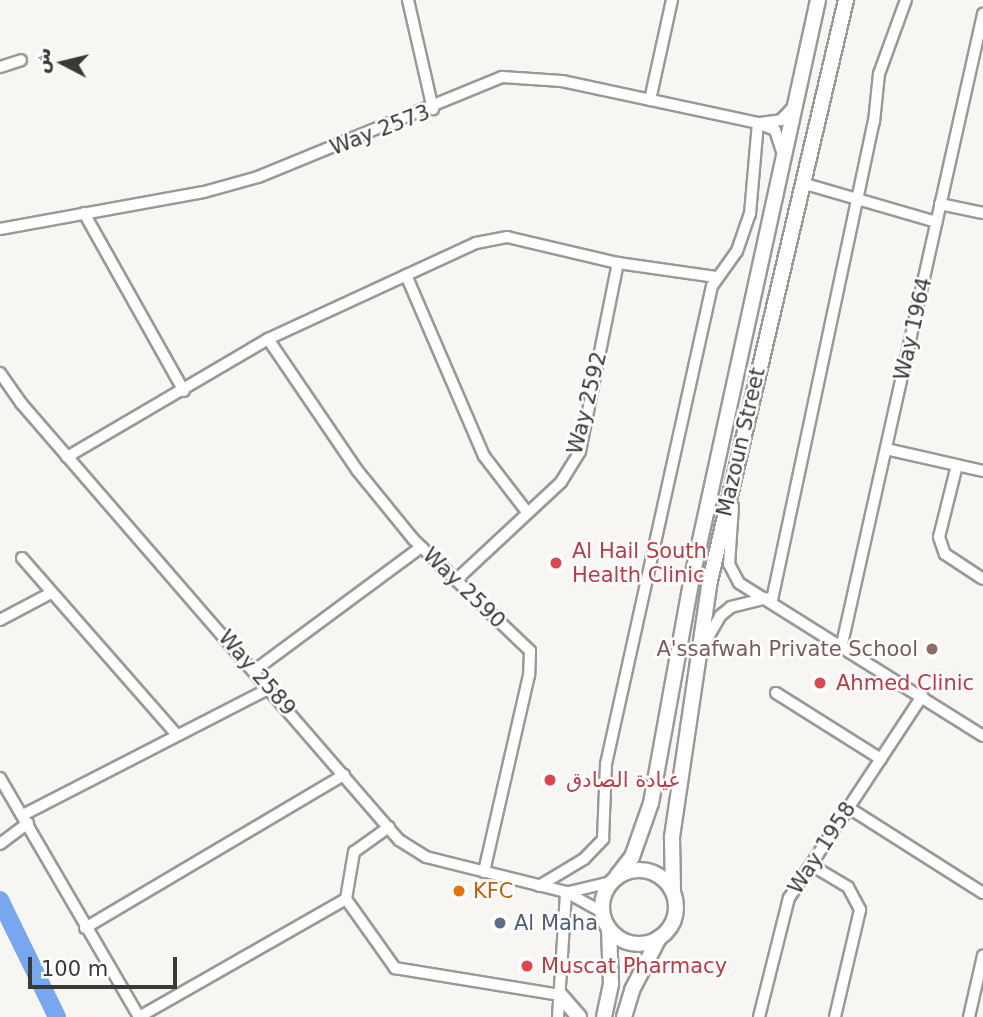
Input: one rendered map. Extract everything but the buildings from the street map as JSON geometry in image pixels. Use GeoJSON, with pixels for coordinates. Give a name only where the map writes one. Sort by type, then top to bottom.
{"type":"FeatureCollection","features":[{"type":"Feature","properties":{"kind":"main road","name":"Mazoun Street"},"geometry":{"type":"LineString","coordinates":[[614,879],[632,857],[651,803],[691,582],[818,0]]}},
{"type":"Feature","properties":{"kind":"main road","name":"Mazoun Street"},"geometry":{"type":"LineString","coordinates":[[673,890],[672,837],[695,660],[737,454],[846,0]]}},
{"type":"Feature","properties":{"kind":"main road"},"geometry":{"type":"LineString","coordinates":[[604,1017],[612,970],[609,929],[602,912],[614,879],[644,870],[665,880],[673,890],[676,911],[632,990],[624,1017]]}},
{"type":"Feature","properties":{"kind":"main road"},"geometry":{"type":"LineString","coordinates":[[609,929],[627,942],[659,938]]}},
{"type":"Feature","properties":{"kind":"main road"},"geometry":{"type":"LineString","coordinates":[[560,995],[578,1017]]}},
{"type":"Feature","properties":{"kind":"main road"},"geometry":{"type":"LineString","coordinates":[[566,1017],[578,1017]]}},
{"type":"Feature","properties":{"kind":"street"},"geometry":{"type":"LineString","coordinates":[[408,0],[433,109]]}},
{"type":"Feature","properties":{"kind":"street"},"geometry":{"type":"LineString","coordinates":[[650,100],[672,0]]}},
{"type":"Feature","properties":{"kind":"street"},"geometry":{"type":"LineString","coordinates":[[770,599],[874,122],[879,74],[906,0]]}},
{"type":"Feature","properties":{"kind":"street","name":"Way 1964"},"geometry":{"type":"LineString","coordinates":[[842,644],[983,14]]}},
{"type":"Feature","properties":{"kind":"street"},"geometry":{"type":"LineString","coordinates":[[0,67],[21,60]]}},
{"type":"Feature","properties":{"kind":"street"},"geometry":{"type":"LineString","coordinates":[[970,71],[983,74]]}},
{"type":"Feature","properties":{"kind":"street","name":"Way 2573"},"geometry":{"type":"LineString","coordinates":[[0,229],[204,192],[258,177],[433,109],[502,77],[531,76],[758,123]]}},
{"type":"Feature","properties":{"kind":"street"},"geometry":{"type":"LineString","coordinates":[[758,123],[789,116],[798,95]]}},
{"type":"Feature","properties":{"kind":"street"},"geometry":{"type":"LineString","coordinates":[[758,123],[775,130],[782,142],[780,176]]}},
{"type":"Feature","properties":{"kind":"street"},"geometry":{"type":"LineString","coordinates":[[539,886],[584,859],[603,839],[606,765],[716,277],[745,232],[756,177],[758,123]]}},
{"type":"Feature","properties":{"kind":"street"},"geometry":{"type":"LineString","coordinates":[[802,183],[936,222]]}},
{"type":"Feature","properties":{"kind":"street"},"geometry":{"type":"LineString","coordinates":[[940,204],[983,213]]}},
{"type":"Feature","properties":{"kind":"street"},"geometry":{"type":"LineString","coordinates":[[84,213],[184,391]]}},
{"type":"Feature","properties":{"kind":"street"},"geometry":{"type":"LineString","coordinates":[[67,457],[184,391],[268,339],[477,243],[507,237],[618,263],[716,277]]}},
{"type":"Feature","properties":{"kind":"street","name":"Way 2592"},"geometry":{"type":"LineString","coordinates":[[456,580],[561,481],[580,451],[618,263]]}},
{"type":"Feature","properties":{"kind":"street"},"geometry":{"type":"LineString","coordinates":[[406,275],[484,456],[527,512]]}},
{"type":"Feature","properties":{"kind":"street","name":"Way 2590"},"geometry":{"type":"LineString","coordinates":[[268,339],[357,470],[421,547],[532,659],[484,872]]}},
{"type":"Feature","properties":{"kind":"street","name":"Way 2589"},"geometry":{"type":"LineString","coordinates":[[0,373],[67,457],[389,827],[412,850],[484,872],[566,892],[602,912]]}},
{"type":"Feature","properties":{"kind":"street"},"geometry":{"type":"LineString","coordinates":[[886,449],[983,471]]}},
{"type":"Feature","properties":{"kind":"street"},"geometry":{"type":"LineString","coordinates":[[737,454],[729,564],[739,583],[842,644],[983,736]]}},
{"type":"Feature","properties":{"kind":"street"},"geometry":{"type":"LineString","coordinates":[[957,465],[939,537],[945,554],[983,579]]}},
{"type":"Feature","properties":{"kind":"street"},"geometry":{"type":"LineString","coordinates":[[255,670],[421,547]]}},
{"type":"Feature","properties":{"kind":"street"},"geometry":{"type":"LineString","coordinates":[[22,558],[177,735]]}},
{"type":"Feature","properties":{"kind":"street"},"geometry":{"type":"LineString","coordinates":[[0,620],[51,593]]}},
{"type":"Feature","properties":{"kind":"street"},"geometry":{"type":"LineString","coordinates":[[695,660],[720,616],[731,607],[770,599]]}},
{"type":"Feature","properties":{"kind":"street"},"geometry":{"type":"LineString","coordinates":[[0,844],[25,819],[177,735],[270,688]]}},
{"type":"Feature","properties":{"kind":"street"},"geometry":{"type":"LineString","coordinates":[[776,693],[881,759]]}},
{"type":"Feature","properties":{"kind":"street","name":"Way 1958"},"geometry":{"type":"LineString","coordinates":[[759,1017],[783,912],[922,696]]}},
{"type":"Feature","properties":{"kind":"street"},"geometry":{"type":"LineString","coordinates":[[85,928],[344,775]]}},
{"type":"Feature","properties":{"kind":"street"},"geometry":{"type":"LineString","coordinates":[[0,778],[139,1017],[346,899]]}},
{"type":"Feature","properties":{"kind":"street"},"geometry":{"type":"LineString","coordinates":[[849,808],[983,893]]}},
{"type":"Feature","properties":{"kind":"street"},"geometry":{"type":"LineString","coordinates":[[389,827],[354,852],[346,899],[395,968],[560,995]]}},
{"type":"Feature","properties":{"kind":"street"},"geometry":{"type":"LineString","coordinates":[[811,865],[848,887],[860,910],[835,1017]]}},
{"type":"Feature","properties":{"kind":"street","name":"Way 2589"},"geometry":{"type":"LineString","coordinates":[[566,892],[614,879]]}},
{"type":"Feature","properties":{"kind":"street"},"geometry":{"type":"LineString","coordinates":[[558,1017],[566,892]]}},
{"type":"Feature","properties":{"kind":"street"},"geometry":{"type":"LineString","coordinates":[[969,1017],[983,956]]}},
{"type":"Feature","properties":{"kind":"waterway"},"geometry":{"type":"LineString","coordinates":[[0,900],[57,1017]]}},
{"type":"Feature","properties":{"kind":"place","name":"Al Hail South Health Clinic"},"geometry":{"type":"Point","coordinates":[556,563]}},
{"type":"Feature","properties":{"kind":"place","name":"A'ssafwah Private School"},"geometry":{"type":"Point","coordinates":[932,649]}},
{"type":"Feature","properties":{"kind":"place","name":"Ahmed Clinic"},"geometry":{"type":"Point","coordinates":[820,683]}},
{"type":"Feature","properties":{"kind":"place","name":"عيادة الصادق"},"geometry":{"type":"Point","coordinates":[550,780]}},
{"type":"Feature","properties":{"kind":"place","name":"KFC"},"geometry":{"type":"Point","coordinates":[459,891]}},
{"type":"Feature","properties":{"kind":"place","name":"Al Maha"},"geometry":{"type":"Point","coordinates":[500,923]}},
{"type":"Feature","properties":{"kind":"place","name":"Muscat Pharmacy"},"geometry":{"type":"Point","coordinates":[527,966]}}]}
